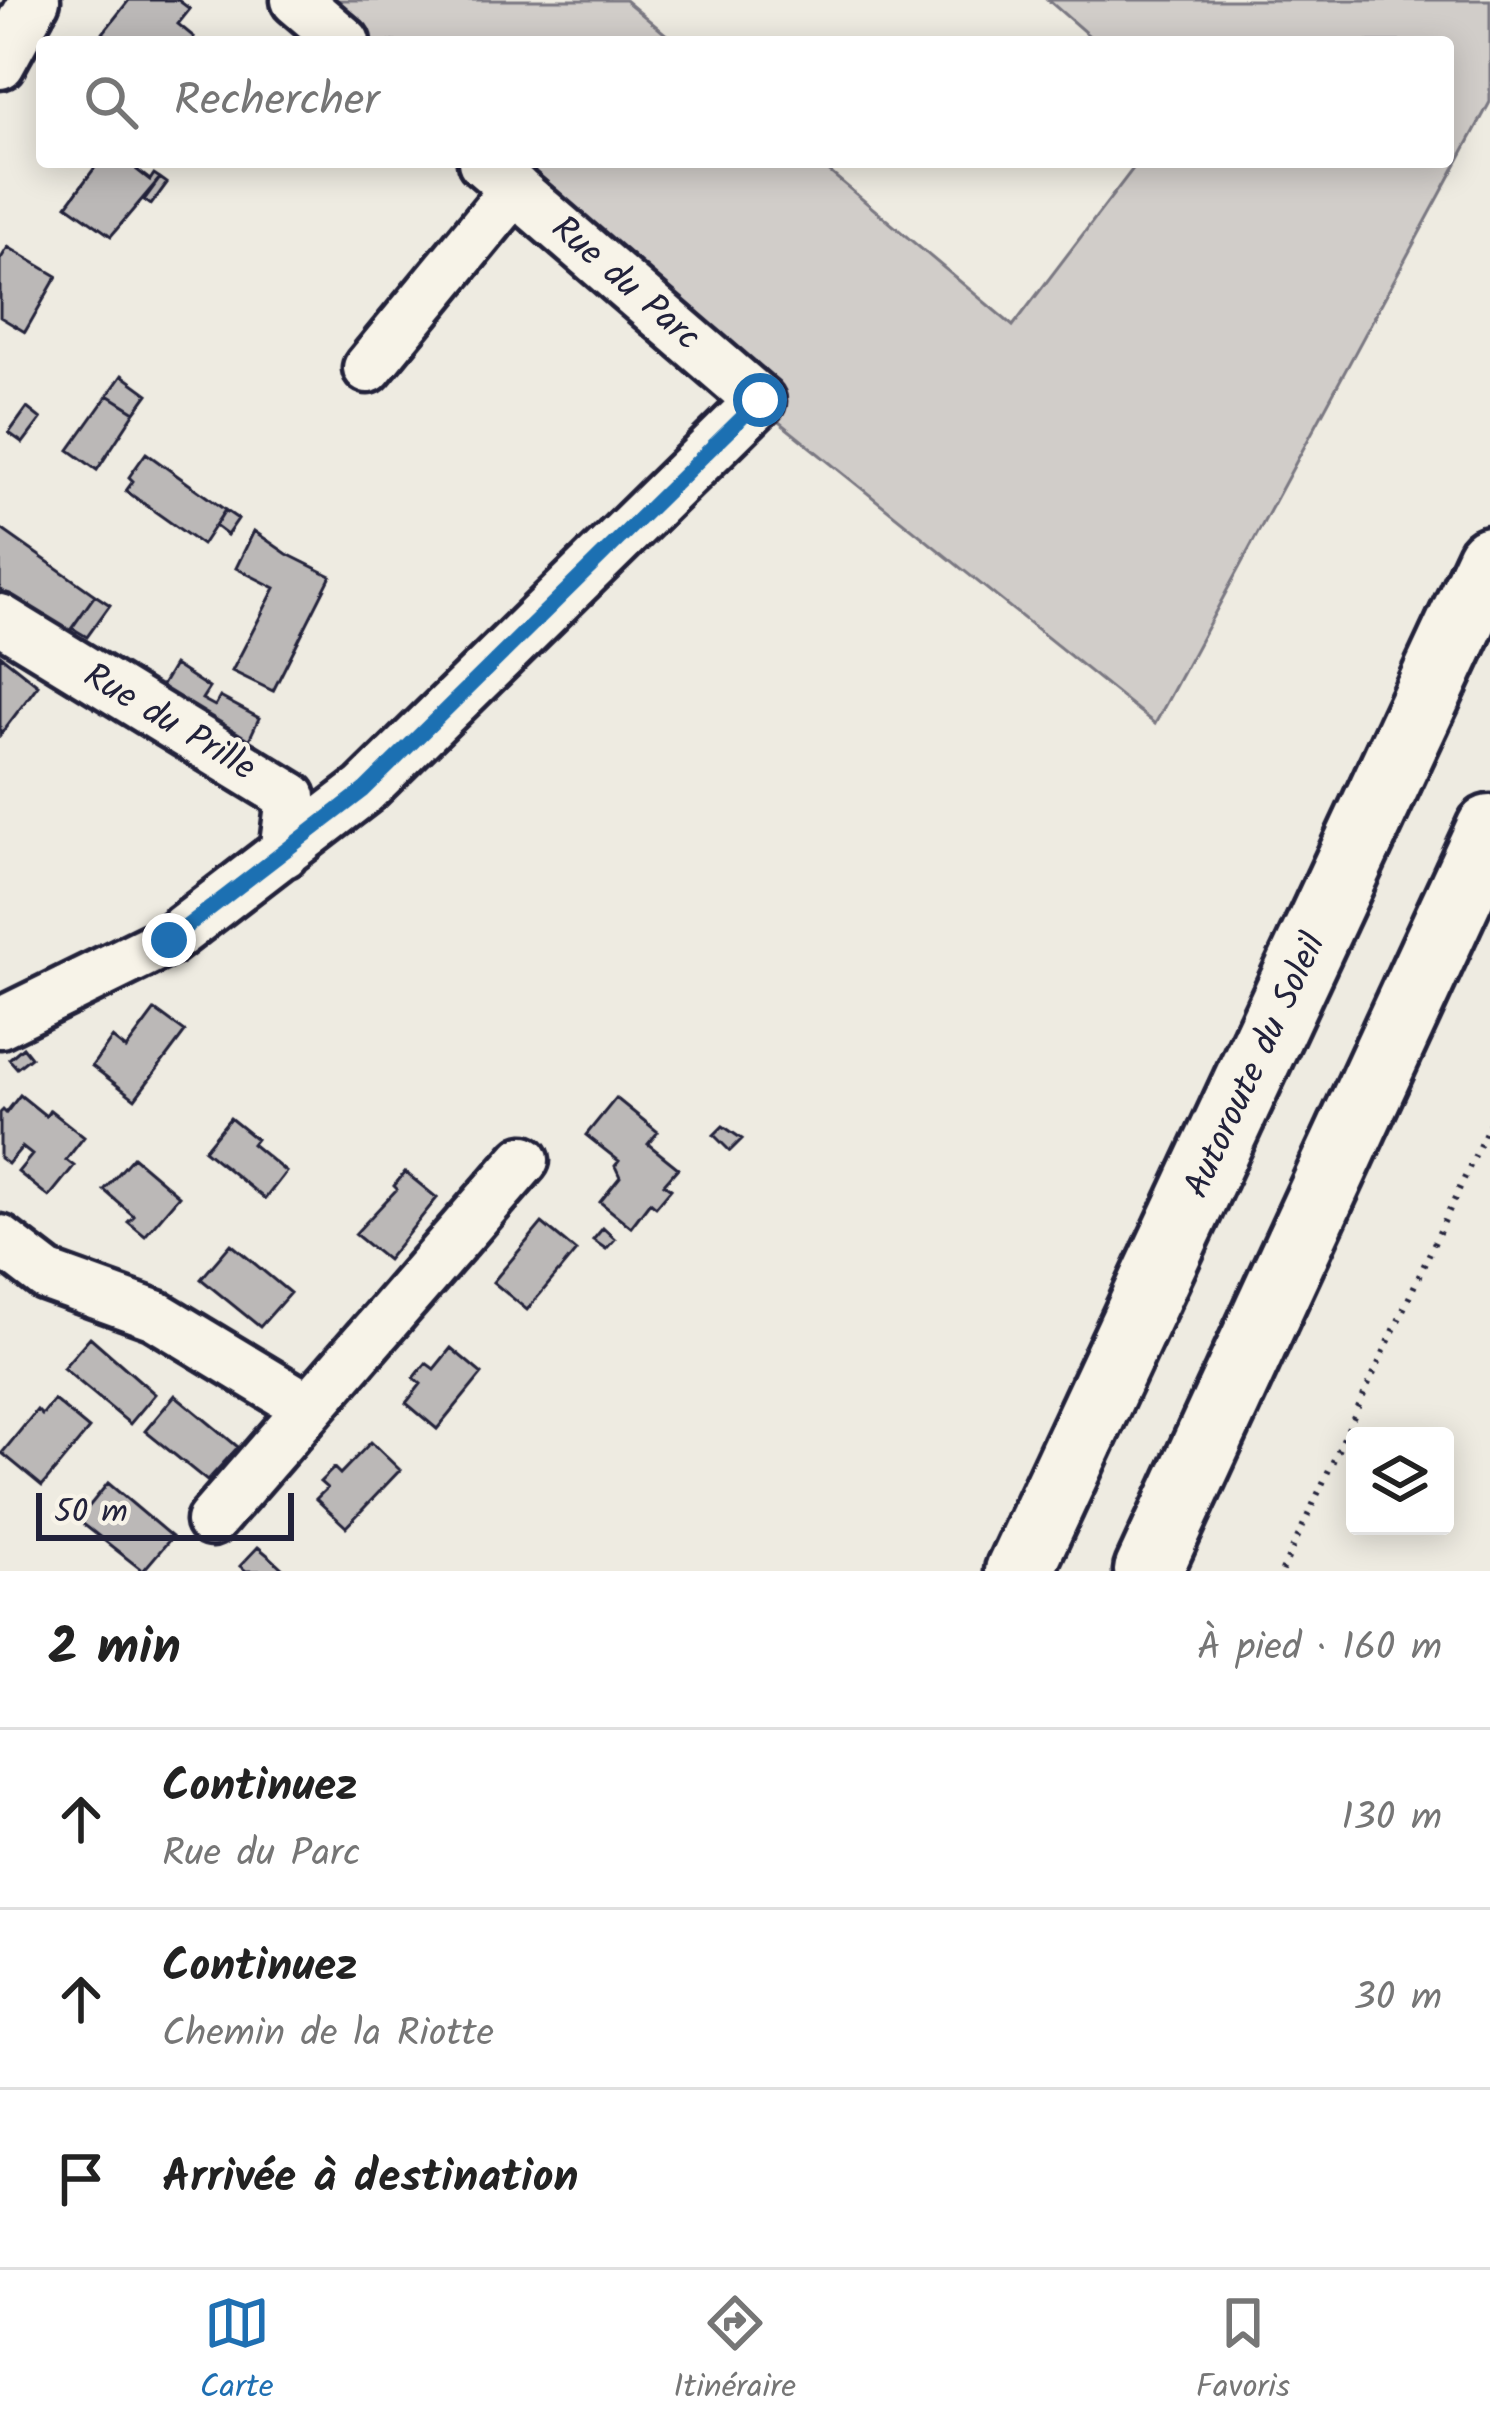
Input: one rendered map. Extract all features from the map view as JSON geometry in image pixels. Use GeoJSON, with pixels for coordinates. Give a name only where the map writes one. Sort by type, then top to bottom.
{"type":"FeatureCollection","features":[{"type":"Feature","properties":{"kind":"highway","name":"Autoroute du Soleil"},"geometry":{"type":"LineString","coordinates":[[1019,1571],[1490,560]]}},
{"type":"Feature","properties":{"kind":"highway"},"geometry":{"type":"LineString","coordinates":[[1148,1571],[1490,829]]}},
{"type":"Feature","properties":{"kind":"street"},"geometry":{"type":"LineString","coordinates":[[0,64],[35,0]]}},
{"type":"Feature","properties":{"kind":"street"},"geometry":{"type":"LineString","coordinates":[[296,0],[338,36]]}},
{"type":"Feature","properties":{"kind":"street"},"geometry":{"type":"LineString","coordinates":[[368,368],[499,176]]}},
{"type":"Feature","properties":{"kind":"street","name":"Rue du Parc"},"geometry":{"type":"LineString","coordinates":[[284,853],[364,790],[760,400],[499,176]]}},
{"type":"Feature","properties":{"kind":"street","name":"Rue du Prille"},"geometry":{"type":"LineString","coordinates":[[0,619],[291,797],[284,853]]}},
{"type":"Feature","properties":{"kind":"street"},"geometry":{"type":"LineString","coordinates":[[0,1023],[169,940],[284,853]]}},
{"type":"Feature","properties":{"kind":"street"},"geometry":{"type":"LineString","coordinates":[[211,1520],[524,1160]]}},
{"type":"Feature","properties":{"kind":"street"},"geometry":{"type":"LineString","coordinates":[[0,1240],[47,1276],[155,1315],[309,1408]]}},
{"type":"Feature","properties":{"kind":"path"},"geometry":{"type":"LineString","coordinates":[[1282,1571],[1490,1123]]}},
{"type":"Feature","properties":{"kind":"shaded area"},"geometry":{"type":"Polygon","coordinates":[[[293,0],[625,0],[668,36],[334,36],[293,0]]]}},
{"type":"Feature","properties":{"kind":"shaded area"},"geometry":{"type":"Polygon","coordinates":[[[1048,0],[1490,0],[1490,102],[1155,724],[764,410],[486,168],[825,168],[1013,326],[1133,168],[1454,168],[1454,36],[1089,36],[1048,0]]]}},
{"type":"Feature","properties":{"kind":"building"},"geometry":{"type":"Polygon","coordinates":[[[129,0],[178,0],[190,9],[178,24],[193,36],[103,33],[129,0]]]}},
{"type":"Feature","properties":{"kind":"building"},"geometry":{"type":"Polygon","coordinates":[[[95,168],[139,168],[150,180],[154,174],[160,178],[111,236],[67,205],[95,168]]]}},
{"type":"Feature","properties":{"kind":"building"},"geometry":{"type":"Polygon","coordinates":[[[160,178],[167,183],[151,205],[144,200],[160,178]]]}},
{"type":"Feature","properties":{"kind":"building"},"geometry":{"type":"Polygon","coordinates":[[[8,247],[57,276],[25,332],[0,317],[0,260],[8,247]]]}},
{"type":"Feature","properties":{"kind":"building"},"geometry":{"type":"Polygon","coordinates":[[[122,375],[148,394],[135,412],[108,395],[122,375]]]}},
{"type":"Feature","properties":{"kind":"building"},"geometry":{"type":"Polygon","coordinates":[[[108,395],[135,412],[97,470],[69,450],[108,395]]]}},
{"type":"Feature","properties":{"kind":"building"},"geometry":{"type":"Polygon","coordinates":[[[27,408],[41,419],[23,443],[9,433],[27,408]]]}},
{"type":"Feature","properties":{"kind":"building"},"geometry":{"type":"Polygon","coordinates":[[[146,453],[225,510],[202,545],[126,491],[133,481],[129,477],[146,453]]]}},
{"type":"Feature","properties":{"kind":"building"},"geometry":{"type":"Polygon","coordinates":[[[225,510],[238,519],[227,535],[215,526],[225,510]]]}},
{"type":"Feature","properties":{"kind":"building"},"geometry":{"type":"Polygon","coordinates":[[[0,528],[95,595],[66,636],[0,589],[0,528]]]}},
{"type":"Feature","properties":{"kind":"building"},"geometry":{"type":"Polygon","coordinates":[[[254,531],[331,576],[273,691],[232,671],[275,588],[236,568],[254,531]]]}},
{"type":"Feature","properties":{"kind":"building"},"geometry":{"type":"Polygon","coordinates":[[[95,595],[110,605],[87,637],[72,628],[95,595]]]}},
{"type":"Feature","properties":{"kind":"building"},"geometry":{"type":"Polygon","coordinates":[[[0,655],[38,685],[0,735],[0,655]]]}},
{"type":"Feature","properties":{"kind":"building"},"geometry":{"type":"Polygon","coordinates":[[[174,665],[209,688],[202,699],[215,706],[220,697],[259,718],[248,742],[158,692],[174,665]]]}},
{"type":"Feature","properties":{"kind":"building"},"geometry":{"type":"Polygon","coordinates":[[[155,1010],[185,1032],[135,1099],[92,1066],[112,1038],[126,1049],[155,1010]]]}},
{"type":"Feature","properties":{"kind":"building"},"geometry":{"type":"Polygon","coordinates":[[[23,1047],[31,1057],[17,1068],[9,1059],[23,1047]]]}},
{"type":"Feature","properties":{"kind":"building"},"geometry":{"type":"Polygon","coordinates":[[[20,1095],[46,1116],[50,1110],[84,1137],[66,1160],[74,1166],[49,1197],[18,1172],[32,1155],[22,1147],[8,1164],[0,1158],[0,1113],[6,1113],[20,1095]]]}},
{"type":"Feature","properties":{"kind":"building"},"geometry":{"type":"Polygon","coordinates":[[[616,1098],[658,1132],[648,1144],[678,1168],[664,1184],[671,1189],[656,1207],[650,1202],[631,1227],[600,1202],[620,1177],[615,1166],[619,1161],[586,1135],[616,1098]]]}},
{"type":"Feature","properties":{"kind":"building"},"geometry":{"type":"Polygon","coordinates":[[[230,1118],[286,1172],[265,1199],[204,1150],[230,1118]]]}},
{"type":"Feature","properties":{"kind":"building"},"geometry":{"type":"Polygon","coordinates":[[[723,1126],[742,1139],[730,1151],[714,1135],[723,1126]]]}},
{"type":"Feature","properties":{"kind":"building"},"geometry":{"type":"Polygon","coordinates":[[[133,1157],[179,1196],[145,1236],[128,1222],[134,1216],[104,1190],[133,1157]]]}},
{"type":"Feature","properties":{"kind":"building"},"geometry":{"type":"Polygon","coordinates":[[[405,1172],[437,1198],[387,1260],[355,1234],[397,1189],[394,1186],[405,1172]]]}},
{"type":"Feature","properties":{"kind":"building"},"geometry":{"type":"Polygon","coordinates":[[[542,1223],[576,1251],[527,1310],[493,1282],[542,1223]]]}},
{"type":"Feature","properties":{"kind":"building"},"geometry":{"type":"Polygon","coordinates":[[[603,1228],[615,1239],[606,1249],[593,1240],[603,1228]]]}},
{"type":"Feature","properties":{"kind":"building"},"geometry":{"type":"Polygon","coordinates":[[[231,1244],[290,1293],[260,1327],[201,1279],[231,1244]]]}},
{"type":"Feature","properties":{"kind":"building"},"geometry":{"type":"Polygon","coordinates":[[[90,1337],[155,1394],[130,1424],[63,1368],[90,1337]]]}},
{"type":"Feature","properties":{"kind":"building"},"geometry":{"type":"Polygon","coordinates":[[[451,1348],[482,1374],[437,1429],[406,1403],[421,1384],[414,1378],[426,1363],[434,1369],[451,1348]]]}},
{"type":"Feature","properties":{"kind":"building"},"geometry":{"type":"Polygon","coordinates":[[[175,1395],[238,1447],[207,1481],[145,1431],[175,1395]]]}},
{"type":"Feature","properties":{"kind":"building"},"geometry":{"type":"Polygon","coordinates":[[[54,1400],[89,1429],[42,1486],[2,1453],[37,1410],[42,1415],[54,1400]]]}},
{"type":"Feature","properties":{"kind":"building"},"geometry":{"type":"Polygon","coordinates":[[[371,1442],[400,1470],[346,1527],[316,1499],[327,1488],[320,1482],[334,1468],[340,1474],[371,1442]]]}},
{"type":"Feature","properties":{"kind":"building"},"geometry":{"type":"Polygon","coordinates":[[[108,1483],[172,1537],[143,1571],[78,1520],[108,1483]]]}},
{"type":"Feature","properties":{"kind":"building"},"geometry":{"type":"Polygon","coordinates":[[[258,1547],[285,1571],[246,1571],[240,1566],[258,1547]]]}},
{"type":"Feature","properties":{"kind":"route"},"geometry":{"type":"LineString","coordinates":[[169,940],[364,790],[760,400]]}}]}
